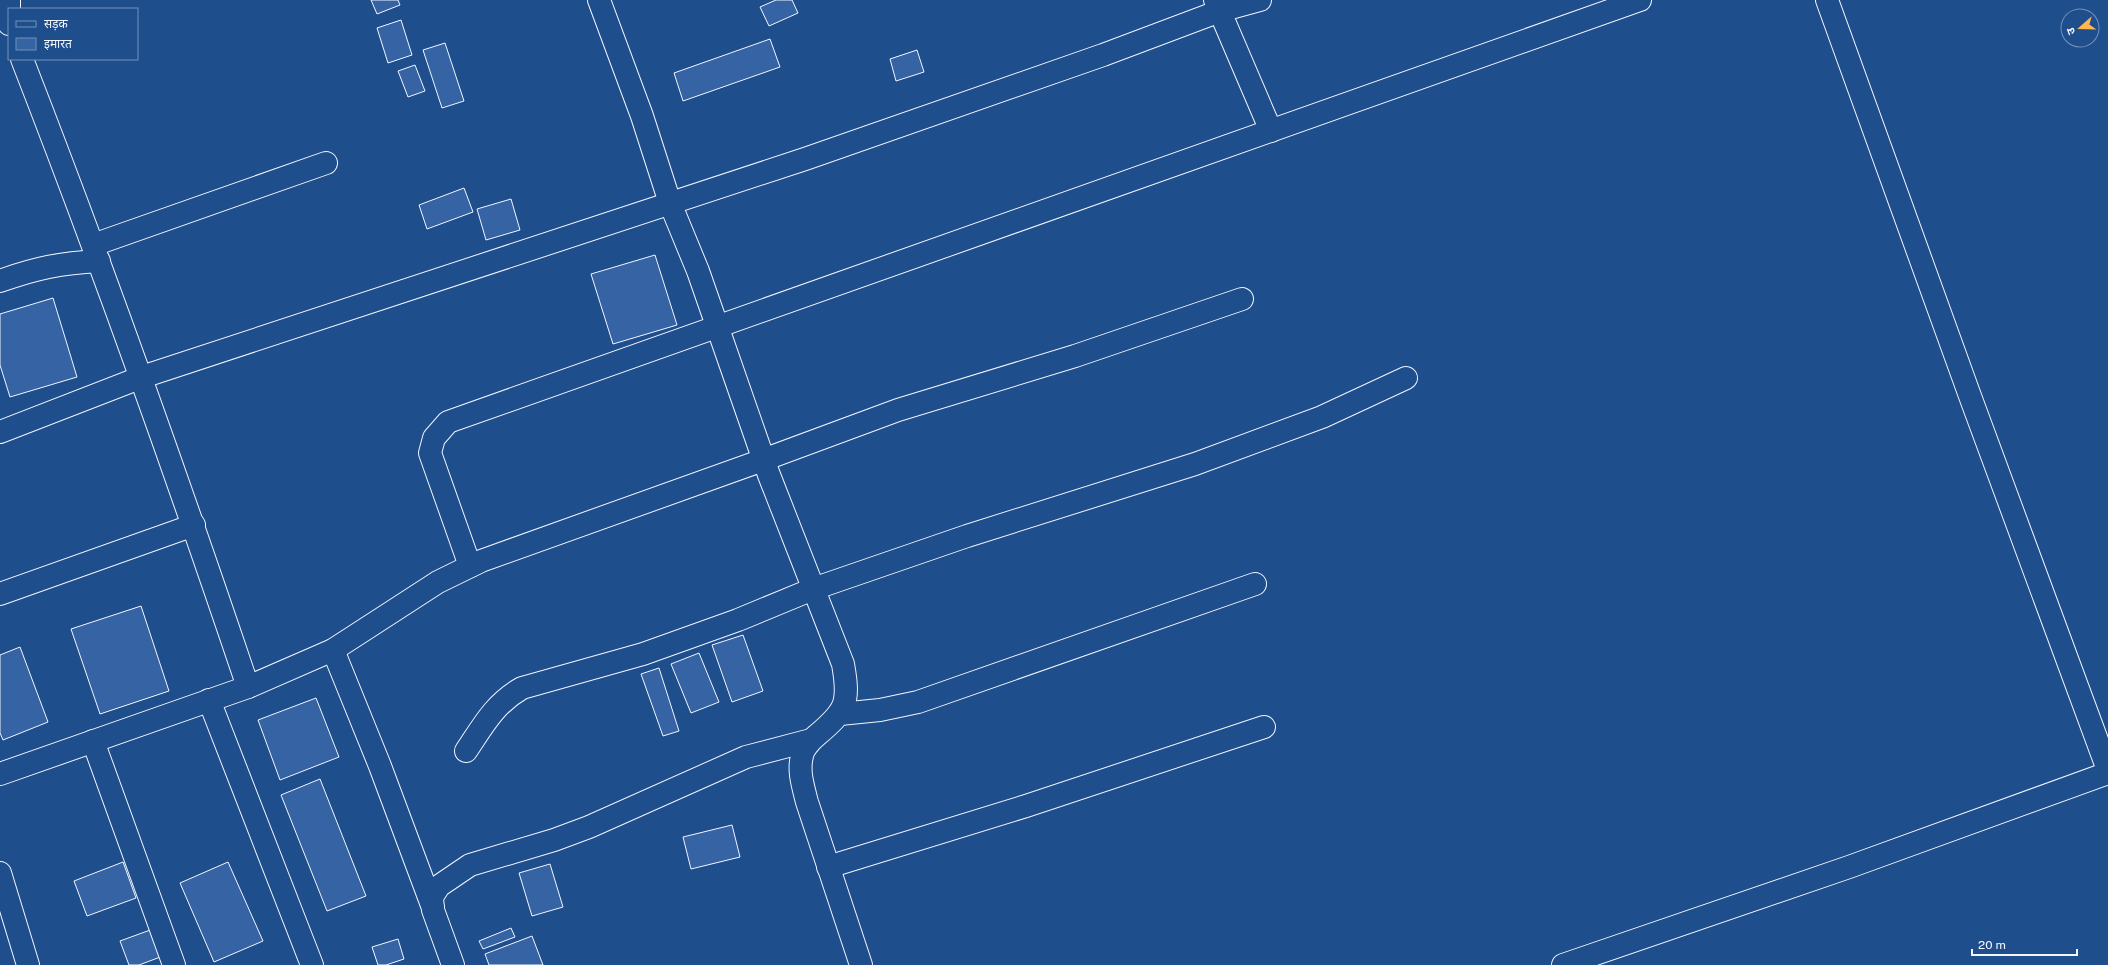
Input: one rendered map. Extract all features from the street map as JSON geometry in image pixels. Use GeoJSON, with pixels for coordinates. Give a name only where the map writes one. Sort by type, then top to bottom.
{"type":"FeatureCollection","features":[{"type":"Feature","properties":{"kind":"street"},"geometry":{"type":"LineString","coordinates":[[599,0],[642,116],[670,203],[698,271],[763,460],[843,664],[847,684],[846,699],[840,714],[811,740],[802,754],[800,774],[807,802],[861,965]]}},
{"type":"Feature","properties":{"kind":"street"},"geometry":{"type":"LineString","coordinates":[[0,432],[142,377],[805,159],[1103,55],[1217,5],[1260,0]]}},
{"type":"Feature","properties":{"kind":"street"},"geometry":{"type":"LineString","coordinates":[[470,566],[430,453],[434,438],[448,422],[717,326],[935,251],[1271,130],[1640,0]]}},
{"type":"Feature","properties":{"kind":"street"},"geometry":{"type":"LineString","coordinates":[[1563,965],[1848,867],[2108,772],[1827,0]]}},
{"type":"Feature","properties":{"kind":"street"},"geometry":{"type":"LineString","coordinates":[[1217,5],[1271,130]]}},
{"type":"Feature","properties":{"kind":"street"},"geometry":{"type":"LineString","coordinates":[[22,60],[142,377],[194,525],[248,687]]}},
{"type":"Feature","properties":{"kind":"street"},"geometry":{"type":"LineString","coordinates":[[0,281],[33,270],[96,253],[326,163]]}},
{"type":"Feature","properties":{"kind":"street"},"geometry":{"type":"LineString","coordinates":[[0,774],[248,687],[333,650],[438,582],[470,566],[905,407],[1075,356],[1242,299]]}},
{"type":"Feature","properties":{"kind":"street"},"geometry":{"type":"LineString","coordinates":[[466,752],[494,710],[506,697],[522,688],[643,654],[738,620],[813,589],[967,536],[1195,464],[1322,417],[1406,378]]}},
{"type":"Feature","properties":{"kind":"street"},"geometry":{"type":"LineString","coordinates":[[0,594],[194,525]]}},
{"type":"Feature","properties":{"kind":"street"},"geometry":{"type":"LineString","coordinates":[[840,714],[880,710],[918,702],[1255,584]]}},
{"type":"Feature","properties":{"kind":"street"},"geometry":{"type":"LineString","coordinates":[[333,650],[380,766],[453,965]]}},
{"type":"Feature","properties":{"kind":"street"},"geometry":{"type":"LineString","coordinates":[[209,700],[312,965]]}},
{"type":"Feature","properties":{"kind":"street"},"geometry":{"type":"LineString","coordinates":[[828,867],[1026,806],[1264,727]]}},
{"type":"Feature","properties":{"kind":"street"},"geometry":{"type":"LineString","coordinates":[[433,910],[432,897],[434,891],[470,865],[554,840],[589,827],[746,757],[811,740]]}},
{"type":"Feature","properties":{"kind":"street"},"geometry":{"type":"LineString","coordinates":[[93,741],[174,965]]}},
{"type":"Feature","properties":{"kind":"street"},"geometry":{"type":"LineString","coordinates":[[0,873],[28,965]]}},
{"type":"Feature","properties":{"kind":"building"},"geometry":{"type":"Polygon","coordinates":[[[371,0],[398,0],[400,5],[377,14],[371,0]]]}},
{"type":"Feature","properties":{"kind":"building"},"geometry":{"type":"Polygon","coordinates":[[[776,0],[792,0],[798,13],[769,26],[760,7],[776,0]]]}},
{"type":"Feature","properties":{"kind":"building"},"geometry":{"type":"Polygon","coordinates":[[[401,20],[412,55],[388,63],[377,28],[401,20]]]}},
{"type":"Feature","properties":{"kind":"building"},"geometry":{"type":"Polygon","coordinates":[[[770,39],[780,67],[683,101],[674,73],[770,39]]]}},
{"type":"Feature","properties":{"kind":"building"},"geometry":{"type":"Polygon","coordinates":[[[445,43],[464,101],[442,108],[423,50],[445,43]]]}},
{"type":"Feature","properties":{"kind":"building"},"geometry":{"type":"Polygon","coordinates":[[[917,50],[924,72],[896,81],[890,59],[917,50]]]}},
{"type":"Feature","properties":{"kind":"building"},"geometry":{"type":"Polygon","coordinates":[[[415,65],[425,91],[408,97],[398,71],[415,65]]]}},
{"type":"Feature","properties":{"kind":"building"},"geometry":{"type":"Polygon","coordinates":[[[464,188],[473,212],[427,229],[419,205],[464,188]]]}},
{"type":"Feature","properties":{"kind":"building"},"geometry":{"type":"Polygon","coordinates":[[[511,199],[520,230],[486,240],[477,209],[511,199]]]}},
{"type":"Feature","properties":{"kind":"building"},"geometry":{"type":"Polygon","coordinates":[[[655,255],[677,325],[613,344],[591,274],[655,255]]]}},
{"type":"Feature","properties":{"kind":"building"},"geometry":{"type":"Polygon","coordinates":[[[53,298],[77,377],[10,397],[0,365],[0,314],[53,298]]]}},
{"type":"Feature","properties":{"kind":"building"},"geometry":{"type":"Polygon","coordinates":[[[141,606],[169,691],[100,714],[71,629],[141,606]]]}},
{"type":"Feature","properties":{"kind":"building"},"geometry":{"type":"Polygon","coordinates":[[[743,635],[763,691],[732,702],[712,645],[743,635]]]}},
{"type":"Feature","properties":{"kind":"building"},"geometry":{"type":"Polygon","coordinates":[[[20,647],[48,722],[3,740],[0,733],[0,655],[20,647]]]}},
{"type":"Feature","properties":{"kind":"building"},"geometry":{"type":"Polygon","coordinates":[[[699,653],[719,702],[691,713],[671,664],[699,653]]]}},
{"type":"Feature","properties":{"kind":"building"},"geometry":{"type":"Polygon","coordinates":[[[659,668],[679,731],[663,736],[641,674],[659,668]]]}},
{"type":"Feature","properties":{"kind":"building"},"geometry":{"type":"Polygon","coordinates":[[[316,698],[339,757],[280,780],[258,720],[316,698]]]}},
{"type":"Feature","properties":{"kind":"building"},"geometry":{"type":"Polygon","coordinates":[[[320,779],[366,896],[327,911],[281,795],[320,779]]]}},
{"type":"Feature","properties":{"kind":"building"},"geometry":{"type":"Polygon","coordinates":[[[732,825],[740,857],[691,869],[683,837],[732,825]]]}},
{"type":"Feature","properties":{"kind":"building"},"geometry":{"type":"Polygon","coordinates":[[[123,862],[136,898],[87,916],[74,881],[123,862]]]}},
{"type":"Feature","properties":{"kind":"building"},"geometry":{"type":"Polygon","coordinates":[[[228,862],[263,941],[214,962],[180,883],[228,862]]]}},
{"type":"Feature","properties":{"kind":"building"},"geometry":{"type":"Polygon","coordinates":[[[550,864],[563,907],[532,916],[519,873],[550,864]]]}},
{"type":"Feature","properties":{"kind":"building"},"geometry":{"type":"Polygon","coordinates":[[[511,928],[515,937],[483,949],[479,941],[511,928]]]}},
{"type":"Feature","properties":{"kind":"building"},"geometry":{"type":"Polygon","coordinates":[[[153,929],[163,956],[139,965],[129,965],[120,941],[153,929]]]}},
{"type":"Feature","properties":{"kind":"building"},"geometry":{"type":"Polygon","coordinates":[[[532,936],[543,965],[489,965],[485,954],[532,936]]]}},
{"type":"Feature","properties":{"kind":"building"},"geometry":{"type":"Polygon","coordinates":[[[398,939],[404,959],[386,965],[378,965],[372,947],[398,939]]]}}]}
